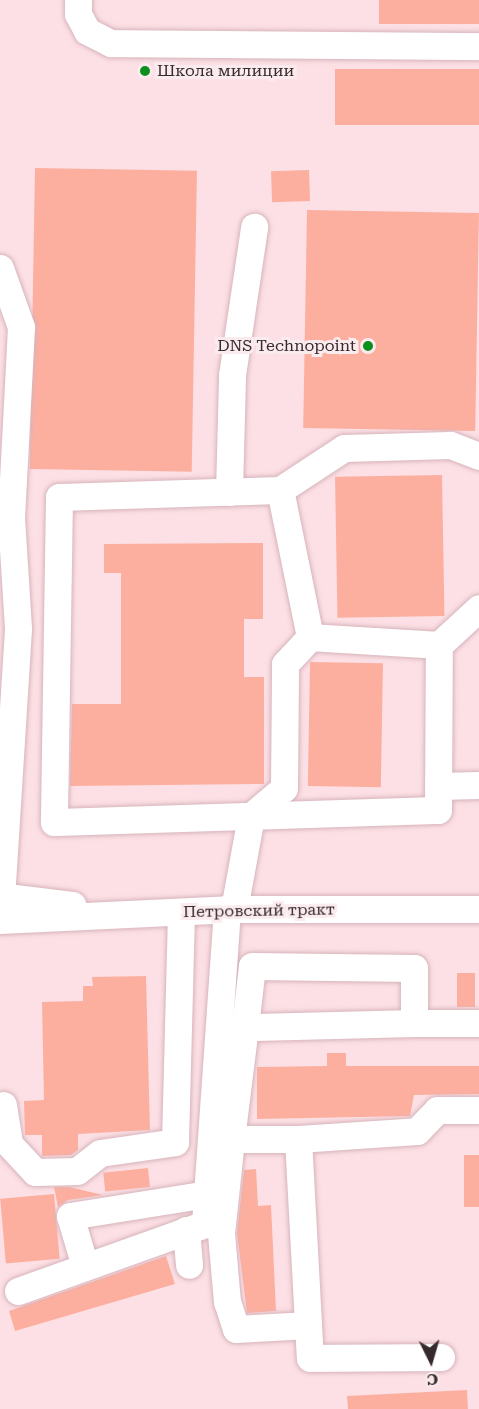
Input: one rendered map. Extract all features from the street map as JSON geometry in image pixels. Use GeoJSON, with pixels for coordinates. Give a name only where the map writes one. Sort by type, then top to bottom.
{"type":"FeatureCollection","features":[{"type":"Feature","properties":{"kind":"street"},"geometry":{"type":"LineString","coordinates":[[78,0],[78,14],[87,31],[111,43],[479,46]]}},
{"type":"Feature","properties":{"kind":"street"},"geometry":{"type":"LineString","coordinates":[[229,492],[232,375],[254,227]]}},
{"type":"Feature","properties":{"kind":"street"},"geometry":{"type":"LineString","coordinates":[[0,268],[21,327],[8,464],[18,629],[0,904],[142,914]]}},
{"type":"Feature","properties":{"kind":"street"},"geometry":{"type":"LineString","coordinates":[[479,456],[450,445],[344,448],[280,490],[59,498],[54,822],[438,810],[440,645],[479,608]]}},
{"type":"Feature","properties":{"kind":"street"},"geometry":{"type":"LineString","coordinates":[[280,490],[310,637]]}},
{"type":"Feature","properties":{"kind":"street"},"geometry":{"type":"LineString","coordinates":[[310,637],[440,645]]}},
{"type":"Feature","properties":{"kind":"street"},"geometry":{"type":"LineString","coordinates":[[18,1291],[205,1224],[231,909],[251,816],[284,788],[285,664],[310,637]]}},
{"type":"Feature","properties":{"kind":"street"},"geometry":{"type":"LineString","coordinates":[[438,786],[479,785]]}},
{"type":"Feature","properties":{"kind":"street","name":"Петровский тракт"},"geometry":{"type":"LineString","coordinates":[[0,904],[39,919],[231,909],[479,909]]}},
{"type":"Feature","properties":{"kind":"street"},"geometry":{"type":"LineString","coordinates":[[3,1105],[9,1144],[35,1172],[77,1171],[100,1153],[175,1142],[181,912]]}},
{"type":"Feature","properties":{"kind":"street"},"geometry":{"type":"LineString","coordinates":[[308,1325],[236,1329],[227,1302],[221,1233],[252,966],[414,968],[414,1023]]}},
{"type":"Feature","properties":{"kind":"street"},"geometry":{"type":"LineString","coordinates":[[245,1026],[479,1023]]}},
{"type":"Feature","properties":{"kind":"street"},"geometry":{"type":"LineString","coordinates":[[231,1139],[298,1139],[417,1131],[437,1110],[479,1110]]}},
{"type":"Feature","properties":{"kind":"street"},"geometry":{"type":"LineString","coordinates":[[298,1139],[310,1358],[441,1357]]}},
{"type":"Feature","properties":{"kind":"street"},"geometry":{"type":"LineString","coordinates":[[85,1266],[70,1216],[207,1194]]}},
{"type":"Feature","properties":{"kind":"street"},"geometry":{"type":"LineString","coordinates":[[186,1230],[189,1265]]}},
{"type":"Feature","properties":{"kind":"shaded area"},"geometry":{"type":"Polygon","coordinates":[[[0,0],[479,0],[479,1409],[0,1409],[0,0]]]}},
{"type":"Feature","properties":{"kind":"building"},"geometry":{"type":"Polygon","coordinates":[[[379,0],[479,0],[479,24],[379,24],[379,0]]]}},
{"type":"Feature","properties":{"kind":"building"},"geometry":{"type":"Polygon","coordinates":[[[335,69],[479,69],[479,125],[335,125],[335,69]]]}},
{"type":"Feature","properties":{"kind":"building"},"geometry":{"type":"Polygon","coordinates":[[[35,168],[197,171],[192,472],[30,469],[35,168]]]}},
{"type":"Feature","properties":{"kind":"building"},"geometry":{"type":"Polygon","coordinates":[[[309,170],[310,201],[272,202],[271,171],[309,170]]]}},
{"type":"Feature","properties":{"kind":"building"},"geometry":{"type":"Polygon","coordinates":[[[307,210],[479,213],[475,431],[303,428],[307,210]]]}},
{"type":"Feature","properties":{"kind":"building"},"geometry":{"type":"Polygon","coordinates":[[[442,475],[444,616],[337,618],[335,477],[442,475]]]}},
{"type":"Feature","properties":{"kind":"building"},"geometry":{"type":"Polygon","coordinates":[[[263,543],[263,619],[244,619],[244,677],[264,677],[264,784],[70,786],[72,704],[121,704],[121,573],[104,573],[104,544],[263,543]]]}},
{"type":"Feature","properties":{"kind":"building"},"geometry":{"type":"Polygon","coordinates":[[[310,662],[383,663],[381,787],[308,786],[310,662]]]}},
{"type":"Feature","properties":{"kind":"building"},"geometry":{"type":"Polygon","coordinates":[[[457,973],[475,973],[475,1007],[457,1007],[457,973]]]}},
{"type":"Feature","properties":{"kind":"building"},"geometry":{"type":"Polygon","coordinates":[[[146,976],[150,1130],[78,1134],[78,1150],[71,1155],[42,1156],[42,1135],[25,1135],[24,1101],[44,1100],[42,1002],[83,1001],[83,986],[93,986],[92,977],[146,976]]]}},
{"type":"Feature","properties":{"kind":"building"},"geometry":{"type":"Polygon","coordinates":[[[327,1053],[346,1053],[346,1066],[479,1066],[479,1094],[414,1095],[410,1116],[257,1119],[257,1067],[327,1066],[327,1053]]]}},
{"type":"Feature","properties":{"kind":"building"},"geometry":{"type":"Polygon","coordinates":[[[464,1155],[479,1155],[479,1207],[464,1207],[464,1155]]]}},
{"type":"Feature","properties":{"kind":"building"},"geometry":{"type":"Polygon","coordinates":[[[148,1168],[150,1187],[105,1192],[103,1173],[148,1168]]]}},
{"type":"Feature","properties":{"kind":"building"},"geometry":{"type":"Polygon","coordinates":[[[256,1169],[258,1206],[271,1205],[276,1311],[247,1313],[237,1233],[244,1170],[256,1169]]]}},
{"type":"Feature","properties":{"kind":"building"},"geometry":{"type":"Polygon","coordinates":[[[54,1187],[69,1187],[103,1195],[68,1200],[58,1207],[54,1187]]]}},
{"type":"Feature","properties":{"kind":"building"},"geometry":{"type":"Polygon","coordinates":[[[54,1194],[60,1259],[6,1263],[0,1199],[54,1194]]]}},
{"type":"Feature","properties":{"kind":"building"},"geometry":{"type":"Polygon","coordinates":[[[166,1256],[175,1284],[15,1331],[9,1311],[166,1256]]]}},
{"type":"Feature","properties":{"kind":"building"},"geometry":{"type":"Polygon","coordinates":[[[467,1390],[468,1409],[348,1409],[347,1396],[467,1390]]]}},
{"type":"Feature","properties":{"kind":"place","name":"Школа милиции"},"geometry":{"type":"Point","coordinates":[145,71]}},
{"type":"Feature","properties":{"kind":"place","name":"DNS Technopoint"},"geometry":{"type":"Point","coordinates":[368,346]}}]}
